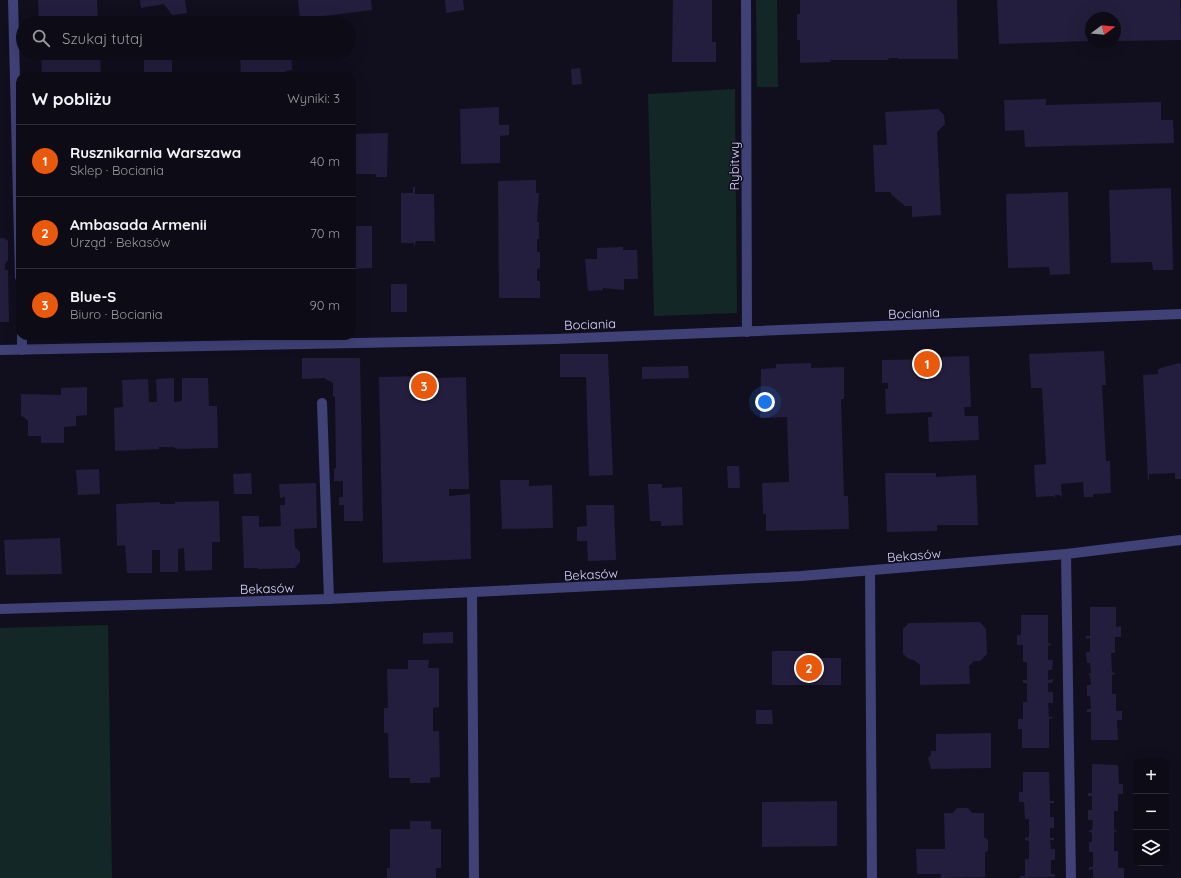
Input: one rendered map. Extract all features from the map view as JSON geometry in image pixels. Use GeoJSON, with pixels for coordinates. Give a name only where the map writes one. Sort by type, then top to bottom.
{"type":"FeatureCollection","features":[{"type":"Feature","properties":{"kind":"street"},"geometry":{"type":"LineString","coordinates":[[13,0],[16,119]]}},
{"type":"Feature","properties":{"kind":"street","name":"Rybitwy"},"geometry":{"type":"LineString","coordinates":[[746,0],[748,332]]}},
{"type":"Feature","properties":{"kind":"street","name":"Bociania"},"geometry":{"type":"LineString","coordinates":[[0,350],[502,340],[748,332],[1181,314]]}},
{"type":"Feature","properties":{"kind":"street"},"geometry":{"type":"LineString","coordinates":[[22,340],[22,350]]}},
{"type":"Feature","properties":{"kind":"street"},"geometry":{"type":"LineString","coordinates":[[322,403],[329,599]]}},
{"type":"Feature","properties":{"kind":"street","name":"Bekasów"},"geometry":{"type":"LineString","coordinates":[[0,609],[472,593],[870,572],[1066,554],[1181,540]]}},
{"type":"Feature","properties":{"kind":"street"},"geometry":{"type":"LineString","coordinates":[[1066,554],[1071,878]]}},
{"type":"Feature","properties":{"kind":"street"},"geometry":{"type":"LineString","coordinates":[[870,572],[872,878]]}},
{"type":"Feature","properties":{"kind":"street"},"geometry":{"type":"LineString","coordinates":[[472,593],[474,878]]}},
{"type":"Feature","properties":{"kind":"green space"},"geometry":{"type":"Polygon","coordinates":[[[756,0],[777,0],[778,87],[757,87],[756,0]]]}},
{"type":"Feature","properties":{"kind":"green space"},"geometry":{"type":"Polygon","coordinates":[[[735,89],[737,313],[654,316],[648,94],[735,89]]]}},
{"type":"Feature","properties":{"kind":"green space"},"geometry":{"type":"Polygon","coordinates":[[[108,625],[112,878],[0,878],[0,628],[108,625]]]}},
{"type":"Feature","properties":{"kind":"building"},"geometry":{"type":"Polygon","coordinates":[[[38,0],[97,0],[98,16],[39,16],[38,0]]]}},
{"type":"Feature","properties":{"kind":"building"},"geometry":{"type":"Polygon","coordinates":[[[140,0],[185,0],[187,13],[172,15],[164,4],[141,8],[140,0]]]}},
{"type":"Feature","properties":{"kind":"building"},"geometry":{"type":"Polygon","coordinates":[[[298,0],[371,0],[372,10],[324,16],[300,16],[298,0]]]}},
{"type":"Feature","properties":{"kind":"building"},"geometry":{"type":"Polygon","coordinates":[[[445,0],[463,0],[464,10],[446,13],[445,0]]]}},
{"type":"Feature","properties":{"kind":"building"},"geometry":{"type":"Polygon","coordinates":[[[673,0],[712,0],[712,42],[716,42],[716,62],[672,62],[673,0]]]}},
{"type":"Feature","properties":{"kind":"building"},"geometry":{"type":"Polygon","coordinates":[[[800,0],[957,0],[958,59],[889,58],[888,60],[830,60],[831,62],[800,63],[800,40],[797,40],[797,14],[800,14],[800,0]]]}},
{"type":"Feature","properties":{"kind":"building"},"geometry":{"type":"Polygon","coordinates":[[[997,0],[1180,0],[1181,40],[1121,41],[1121,12],[1085,12],[1085,41],[999,44],[997,0]]]}},
{"type":"Feature","properties":{"kind":"building"},"geometry":{"type":"Polygon","coordinates":[[[41,60],[100,60],[101,72],[42,72],[41,60]]]}},
{"type":"Feature","properties":{"kind":"building"},"geometry":{"type":"Polygon","coordinates":[[[144,60],[172,60],[172,72],[144,72],[144,60]]]}},
{"type":"Feature","properties":{"kind":"building"},"geometry":{"type":"Polygon","coordinates":[[[240,60],[291,60],[292,70],[286,72],[241,72],[240,60]]]}},
{"type":"Feature","properties":{"kind":"building"},"geometry":{"type":"Polygon","coordinates":[[[580,68],[582,84],[572,85],[571,69],[580,68]]]}},
{"type":"Feature","properties":{"kind":"building"},"geometry":{"type":"Polygon","coordinates":[[[1046,99],[1046,105],[1161,102],[1161,120],[1173,120],[1174,143],[1025,147],[1024,130],[1005,131],[1004,100],[1046,99]]]}},
{"type":"Feature","properties":{"kind":"building"},"geometry":{"type":"Polygon","coordinates":[[[499,107],[499,125],[509,125],[509,135],[500,136],[500,163],[461,164],[460,109],[499,107]]]}},
{"type":"Feature","properties":{"kind":"building"},"geometry":{"type":"Polygon","coordinates":[[[938,109],[944,115],[945,124],[937,132],[941,215],[912,217],[912,206],[905,206],[891,194],[891,192],[875,192],[873,145],[887,145],[885,112],[938,109]]]}},
{"type":"Feature","properties":{"kind":"building"},"geometry":{"type":"Polygon","coordinates":[[[388,133],[387,177],[376,177],[376,174],[356,174],[356,134],[388,133]]]}},
{"type":"Feature","properties":{"kind":"building"},"geometry":{"type":"Polygon","coordinates":[[[536,180],[536,193],[539,193],[537,222],[539,222],[539,239],[537,239],[537,252],[540,252],[540,268],[537,269],[537,281],[540,281],[540,298],[499,298],[498,181],[536,180]]]}},
{"type":"Feature","properties":{"kind":"building"},"geometry":{"type":"Polygon","coordinates":[[[413,187],[415,187],[415,194],[434,194],[435,245],[434,241],[416,241],[414,248],[414,243],[401,243],[401,193],[413,193],[413,187]]]}},
{"type":"Feature","properties":{"kind":"building"},"geometry":{"type":"Polygon","coordinates":[[[1171,188],[1173,270],[1153,270],[1152,262],[1111,263],[1109,190],[1171,188]]]}},
{"type":"Feature","properties":{"kind":"building"},"geometry":{"type":"Polygon","coordinates":[[[1068,192],[1070,274],[1050,275],[1049,267],[1008,268],[1006,194],[1068,192]]]}},
{"type":"Feature","properties":{"kind":"building"},"geometry":{"type":"Polygon","coordinates":[[[356,226],[372,226],[372,268],[356,269],[356,226]]]}},
{"type":"Feature","properties":{"kind":"building"},"geometry":{"type":"Polygon","coordinates":[[[0,238],[4,238],[8,241],[8,260],[5,264],[5,270],[8,270],[9,322],[0,322],[0,238]]]}},
{"type":"Feature","properties":{"kind":"building"},"geometry":{"type":"Polygon","coordinates":[[[623,247],[623,250],[637,250],[638,279],[624,279],[624,290],[603,288],[603,290],[588,291],[585,259],[597,259],[597,248],[623,247]]]}},
{"type":"Feature","properties":{"kind":"building"},"geometry":{"type":"Polygon","coordinates":[[[391,284],[407,284],[407,312],[391,312],[391,284]]]}},
{"type":"Feature","properties":{"kind":"building"},"geometry":{"type":"Polygon","coordinates":[[[1104,351],[1106,385],[1102,385],[1106,461],[1110,461],[1111,493],[1093,494],[1093,497],[1084,497],[1083,482],[1061,484],[1062,498],[1060,495],[1055,495],[1055,498],[1053,496],[1036,497],[1034,465],[1046,464],[1042,388],[1031,388],[1029,354],[1104,351]]]}},
{"type":"Feature","properties":{"kind":"building"},"geometry":{"type":"Polygon","coordinates":[[[560,354],[608,354],[613,475],[589,476],[586,377],[560,377],[560,354]]]}},
{"type":"Feature","properties":{"kind":"building"},"geometry":{"type":"Polygon","coordinates":[[[969,356],[971,407],[964,407],[965,416],[978,416],[979,440],[929,442],[928,417],[932,417],[932,412],[886,414],[885,389],[888,389],[888,383],[882,383],[882,360],[942,359],[942,357],[969,356]]]}},
{"type":"Feature","properties":{"kind":"building"},"geometry":{"type":"Polygon","coordinates":[[[302,358],[360,358],[363,521],[344,521],[344,505],[339,505],[339,497],[343,497],[343,481],[334,481],[334,469],[336,468],[335,396],[333,397],[333,383],[324,378],[302,379],[302,358]]]}},
{"type":"Feature","properties":{"kind":"building"},"geometry":{"type":"Polygon","coordinates":[[[811,363],[811,368],[844,367],[844,399],[841,399],[844,496],[848,496],[849,529],[766,531],[766,514],[763,514],[762,483],[789,482],[787,417],[760,418],[761,369],[776,368],[776,364],[811,363]]]}},
{"type":"Feature","properties":{"kind":"building"},"geometry":{"type":"Polygon","coordinates":[[[1179,363],[1181,364],[1181,479],[1175,479],[1175,473],[1149,474],[1148,480],[1143,375],[1158,374],[1158,369],[1179,363]]]}},
{"type":"Feature","properties":{"kind":"building"},"geometry":{"type":"Polygon","coordinates":[[[688,366],[689,378],[642,379],[642,367],[688,366]]]}},
{"type":"Feature","properties":{"kind":"building"},"geometry":{"type":"Polygon","coordinates":[[[428,376],[427,380],[437,380],[437,378],[466,377],[469,489],[449,489],[449,496],[470,494],[471,559],[383,563],[379,377],[428,376]]]}},
{"type":"Feature","properties":{"kind":"building"},"geometry":{"type":"Polygon","coordinates":[[[174,378],[174,402],[182,401],[182,378],[208,378],[209,406],[217,406],[218,448],[176,449],[174,447],[159,447],[159,449],[115,451],[114,408],[123,407],[122,380],[148,379],[149,402],[157,402],[156,379],[174,378]]]}},
{"type":"Feature","properties":{"kind":"building"},"geometry":{"type":"Polygon","coordinates":[[[87,387],[87,415],[76,416],[76,426],[64,427],[64,443],[41,443],[41,436],[28,436],[28,421],[21,415],[21,394],[61,395],[61,388],[87,387]]]}},
{"type":"Feature","properties":{"kind":"building"},"geometry":{"type":"Polygon","coordinates":[[[727,466],[739,466],[740,488],[728,488],[727,466]]]}},
{"type":"Feature","properties":{"kind":"building"},"geometry":{"type":"Polygon","coordinates":[[[99,469],[100,494],[78,495],[76,470],[99,469]]]}},
{"type":"Feature","properties":{"kind":"building"},"geometry":{"type":"Polygon","coordinates":[[[251,473],[252,494],[234,494],[233,474],[251,473]]]}},
{"type":"Feature","properties":{"kind":"building"},"geometry":{"type":"Polygon","coordinates":[[[885,473],[936,473],[936,477],[976,475],[978,525],[937,525],[937,531],[887,532],[885,473]]]}},
{"type":"Feature","properties":{"kind":"building"},"geometry":{"type":"Polygon","coordinates":[[[500,480],[529,480],[529,486],[552,485],[553,528],[502,529],[500,480]]]}},
{"type":"Feature","properties":{"kind":"building"},"geometry":{"type":"Polygon","coordinates":[[[316,483],[317,528],[294,529],[295,547],[300,552],[300,562],[295,568],[244,568],[242,516],[259,516],[259,527],[281,526],[280,505],[285,505],[285,497],[280,498],[279,484],[316,483]]]}},
{"type":"Feature","properties":{"kind":"building"},"geometry":{"type":"Polygon","coordinates":[[[648,484],[662,484],[662,488],[682,487],[683,525],[661,526],[661,521],[650,521],[648,484]]]}},
{"type":"Feature","properties":{"kind":"building"},"geometry":{"type":"Polygon","coordinates":[[[219,501],[220,542],[212,542],[212,570],[185,571],[184,548],[178,549],[178,572],[160,572],[160,550],[152,550],[152,573],[127,573],[125,545],[117,546],[116,504],[160,502],[160,504],[175,504],[175,502],[219,501]]]}},
{"type":"Feature","properties":{"kind":"building"},"geometry":{"type":"Polygon","coordinates":[[[586,505],[614,505],[616,560],[588,561],[587,541],[577,541],[577,527],[587,526],[586,505]]]}},
{"type":"Feature","properties":{"kind":"building"},"geometry":{"type":"Polygon","coordinates":[[[60,538],[62,574],[6,575],[4,540],[60,538]]]}},
{"type":"Feature","properties":{"kind":"building"},"geometry":{"type":"Polygon","coordinates":[[[1090,607],[1116,607],[1116,627],[1121,626],[1121,637],[1115,637],[1115,653],[1111,653],[1112,672],[1116,674],[1112,675],[1112,694],[1116,694],[1116,711],[1122,711],[1122,720],[1117,720],[1118,740],[1091,740],[1091,712],[1087,712],[1087,709],[1091,709],[1090,696],[1087,696],[1087,685],[1091,685],[1090,675],[1087,674],[1091,673],[1090,663],[1087,663],[1086,652],[1090,652],[1090,638],[1086,639],[1086,636],[1090,636],[1090,607]]]}},
{"type":"Feature","properties":{"kind":"building"},"geometry":{"type":"Polygon","coordinates":[[[1021,615],[1048,615],[1048,643],[1052,644],[1048,646],[1048,660],[1053,660],[1052,670],[1048,670],[1048,680],[1053,679],[1052,683],[1048,683],[1048,692],[1053,692],[1053,703],[1048,703],[1049,717],[1053,717],[1049,719],[1049,748],[1022,748],[1022,729],[1018,729],[1018,719],[1023,719],[1023,702],[1027,702],[1027,683],[1023,683],[1023,680],[1027,680],[1027,662],[1023,662],[1023,645],[1017,645],[1017,635],[1021,635],[1021,615]]]}},
{"type":"Feature","properties":{"kind":"building"},"geometry":{"type":"Polygon","coordinates":[[[980,622],[986,629],[987,654],[980,661],[974,661],[969,666],[970,684],[920,685],[920,665],[903,654],[903,629],[909,623],[980,622]]]}},
{"type":"Feature","properties":{"kind":"building"},"geometry":{"type":"Polygon","coordinates":[[[453,632],[453,643],[423,644],[423,633],[453,632]]]}},
{"type":"Feature","properties":{"kind":"building"},"geometry":{"type":"Polygon","coordinates":[[[772,651],[806,651],[806,658],[841,658],[841,685],[772,685],[772,651]]]}},
{"type":"Feature","properties":{"kind":"building"},"geometry":{"type":"Polygon","coordinates":[[[408,660],[429,660],[428,668],[439,668],[439,707],[433,708],[433,731],[439,731],[440,777],[430,778],[430,783],[410,783],[410,778],[389,778],[388,733],[384,733],[384,708],[388,708],[387,669],[408,669],[408,660]]]}},
{"type":"Feature","properties":{"kind":"building"},"geometry":{"type":"Polygon","coordinates":[[[756,710],[772,710],[773,724],[756,724],[756,710]]]}},
{"type":"Feature","properties":{"kind":"building"},"geometry":{"type":"Polygon","coordinates":[[[991,733],[991,768],[931,769],[928,758],[931,755],[931,751],[936,751],[936,734],[991,733]]]}},
{"type":"Feature","properties":{"kind":"building"},"geometry":{"type":"Polygon","coordinates":[[[1092,764],[1118,765],[1119,784],[1123,784],[1123,794],[1118,794],[1118,811],[1114,811],[1114,830],[1118,831],[1114,832],[1114,851],[1118,851],[1118,868],[1124,868],[1124,878],[1093,878],[1093,869],[1089,870],[1089,867],[1093,867],[1093,852],[1089,852],[1089,842],[1092,842],[1092,833],[1088,831],[1092,830],[1093,820],[1088,820],[1088,810],[1092,810],[1092,796],[1088,796],[1088,793],[1092,793],[1092,764]]]}},
{"type":"Feature","properties":{"kind":"building"},"geometry":{"type":"Polygon","coordinates":[[[1023,772],[1049,772],[1050,801],[1054,801],[1054,803],[1050,803],[1050,817],[1054,817],[1054,828],[1050,828],[1050,838],[1054,838],[1054,840],[1050,840],[1051,849],[1055,849],[1055,860],[1051,860],[1051,874],[1055,874],[1055,877],[1020,878],[1020,876],[1025,876],[1025,859],[1029,859],[1029,841],[1025,840],[1025,838],[1029,837],[1029,819],[1025,819],[1024,802],[1019,802],[1019,792],[1023,792],[1023,772]]]}},
{"type":"Feature","properties":{"kind":"building"},"geometry":{"type":"Polygon","coordinates":[[[837,801],[837,846],[762,847],[762,802],[837,801]]]}},
{"type":"Feature","properties":{"kind":"building"},"geometry":{"type":"Polygon","coordinates":[[[957,808],[968,808],[972,813],[984,813],[984,837],[988,840],[988,850],[985,853],[985,877],[941,878],[941,874],[917,874],[916,849],[945,849],[944,813],[953,813],[957,808]]]}},
{"type":"Feature","properties":{"kind":"building"},"geometry":{"type":"Polygon","coordinates":[[[410,821],[431,821],[431,829],[441,829],[441,868],[436,868],[436,878],[387,878],[387,868],[390,868],[390,829],[410,829],[410,821]]]}},
{"type":"Feature","properties":{"kind":"place","name":"Rusznikarnia Warszawa"},"geometry":{"type":"Point","coordinates":[927,364]}},
{"type":"Feature","properties":{"kind":"place","name":"Blue-S"},"geometry":{"type":"Point","coordinates":[424,386]}},
{"type":"Feature","properties":{"kind":"place","name":"Ambasada Armenii"},"geometry":{"type":"Point","coordinates":[809,668]}}]}
